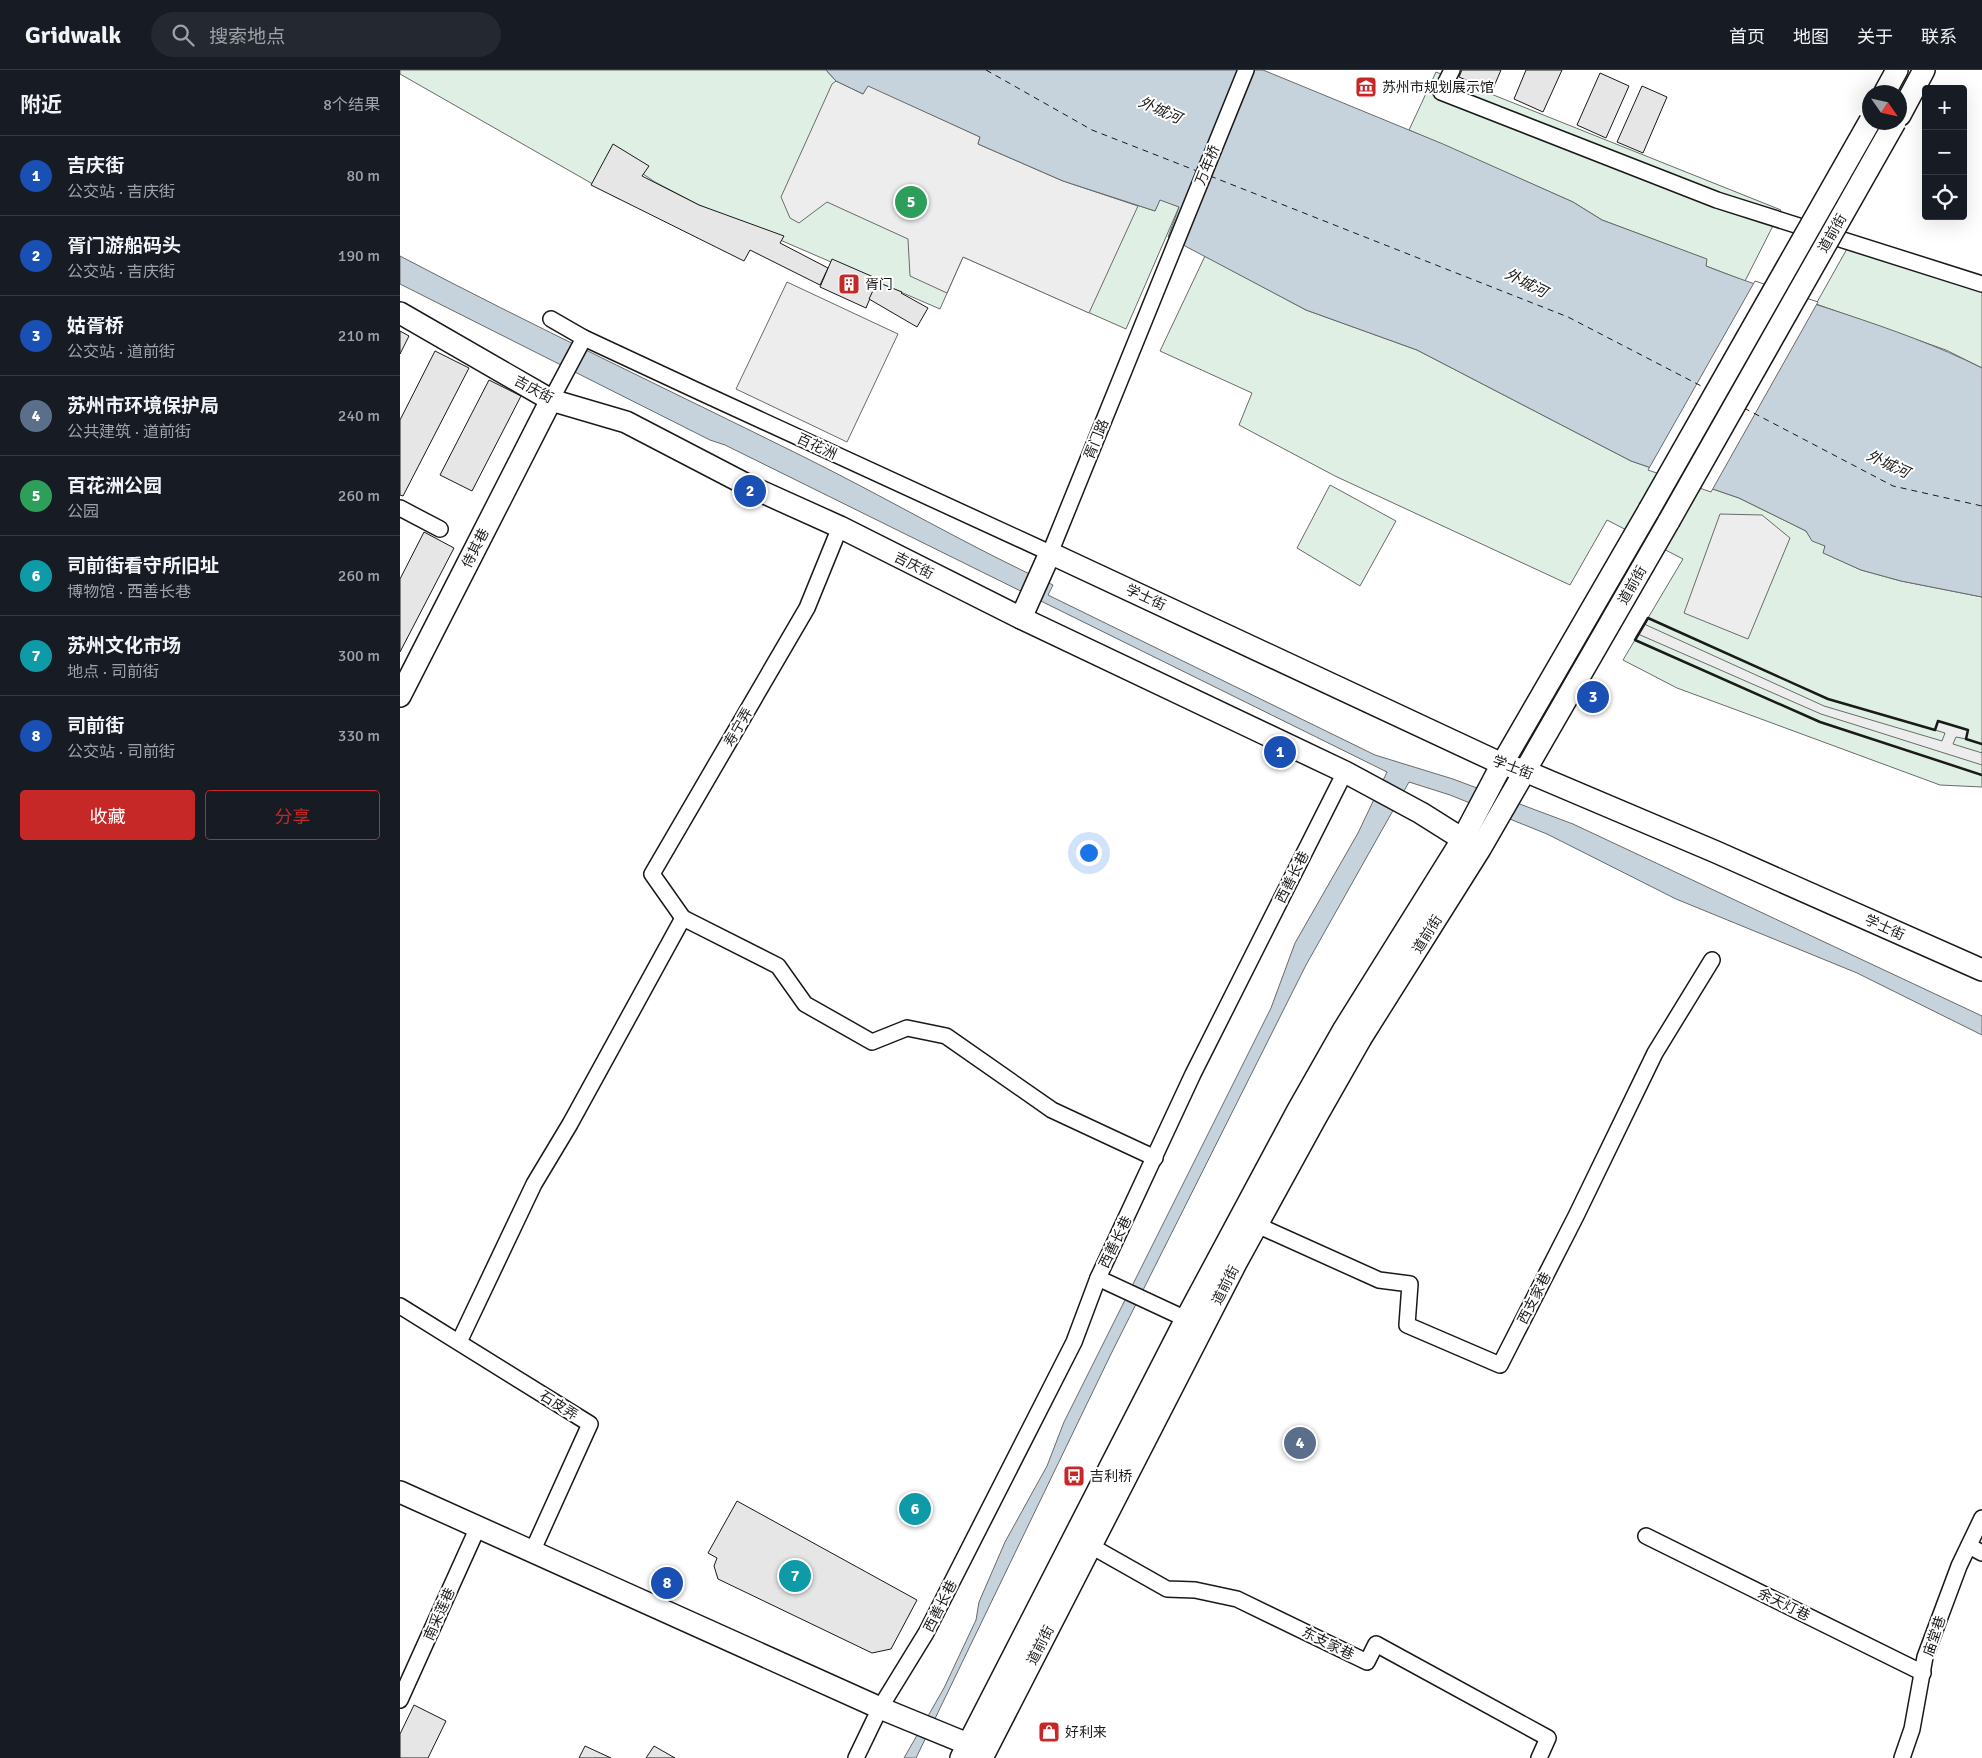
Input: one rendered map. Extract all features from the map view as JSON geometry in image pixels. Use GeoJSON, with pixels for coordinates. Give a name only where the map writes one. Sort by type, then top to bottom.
{"type":"FeatureCollection","features":[{"type":"Feature","properties":{"kind":"main road"},"geometry":{"type":"LineString","coordinates":[[1889,85],[1897,70]]}},
{"type":"Feature","properties":{"kind":"main road","name":"道前街"},"geometry":{"type":"LineString","coordinates":[[1907,101],[1924,70]]}},
{"type":"Feature","properties":{"kind":"main road","name":"道前街"},"geometry":{"type":"LineString","coordinates":[[979,1754],[1091,1546],[1257,1225],[1471,844],[1477,811],[1502,764],[1865,130]]}},
{"type":"Feature","properties":{"kind":"main road","name":"道前街"},"geometry":{"type":"LineString","coordinates":[[979,1754],[1133,1425],[1186,1319],[1298,1110],[1344,1029],[1471,844],[1496,821],[1891,130]]}},
{"type":"Feature","properties":{"kind":"main road","name":"吉庆街"},"geometry":{"type":"LineString","coordinates":[[400,313],[550,400],[626,422],[749,486],[840,527],[1022,614],[1345,772],[1421,813],[1471,844]]}},
{"type":"Feature","properties":{"kind":"main road","name":"侍其巷"},"geometry":{"type":"LineString","coordinates":[[400,696],[550,400]]}},
{"type":"Feature","properties":{"kind":"main road","name":"胥门路"},"geometry":{"type":"LineString","coordinates":[[1022,614],[1046,561]]}},
{"type":"Feature","properties":{"kind":"main road","name":"学士街"},"geometry":{"type":"LineString","coordinates":[[1046,561],[1502,764],[1525,771],[1716,852],[1982,970]]}},
{"type":"Feature","properties":{"kind":"main road"},"geometry":{"type":"LineString","coordinates":[[400,1492],[880,1708],[941,1733],[979,1754]]}},
{"type":"Feature","properties":{"kind":"street","name":"万年桥"},"geometry":{"type":"LineString","coordinates":[[1168,260],[1246,70]]}},
{"type":"Feature","properties":{"kind":"street"},"geometry":{"type":"LineString","coordinates":[[1452,70],[1441,92],[1717,200],[1982,284]]}},
{"type":"Feature","properties":{"kind":"street","name":"胥门路"},"geometry":{"type":"LineString","coordinates":[[1046,561],[1168,260]]}},
{"type":"Feature","properties":{"kind":"street","name":"百花洲"},"geometry":{"type":"LineString","coordinates":[[551,319],[583,340],[1046,561]]}},
{"type":"Feature","properties":{"kind":"street"},"geometry":{"type":"LineString","coordinates":[[550,400],[583,340]]}},
{"type":"Feature","properties":{"kind":"street"},"geometry":{"type":"LineString","coordinates":[[400,508],[440,529]]}},
{"type":"Feature","properties":{"kind":"street","name":"寿宁弄"},"geometry":{"type":"LineString","coordinates":[[683,918],[652,874],[807,608],[840,527]]}},
{"type":"Feature","properties":{"kind":"street","name":"西善长巷"},"geometry":{"type":"LineString","coordinates":[[856,1758],[880,1708],[926,1633],[1074,1342],[1098,1278],[1193,1074],[1345,772]]}},
{"type":"Feature","properties":{"kind":"street"},"geometry":{"type":"LineString","coordinates":[[400,1306],[459,1342],[534,1184],[570,1124],[683,918],[778,966],[805,1004],[872,1042],[907,1028],[946,1036],[1052,1110],[1155,1158]]}},
{"type":"Feature","properties":{"kind":"street","name":"西支家巷"},"geometry":{"type":"LineString","coordinates":[[1257,1225],[1379,1280],[1410,1284],[1406,1325],[1500,1365],[1576,1216],[1655,1053],[1712,960]]}},
{"type":"Feature","properties":{"kind":"street"},"geometry":{"type":"LineString","coordinates":[[1098,1278],[1151,1301],[1186,1319]]}},
{"type":"Feature","properties":{"kind":"street","name":"石皮弄"},"geometry":{"type":"LineString","coordinates":[[459,1342],[590,1424],[532,1552]]}},
{"type":"Feature","properties":{"kind":"street","name":"庙堂巷"},"geometry":{"type":"LineString","coordinates":[[1902,1758],[1912,1729],[1925,1657],[1959,1566],[1975,1549],[1982,1518]]}},
{"type":"Feature","properties":{"kind":"street","name":"南采莲巷"},"geometry":{"type":"LineString","coordinates":[[400,1700],[478,1527]]}},
{"type":"Feature","properties":{"kind":"street","name":"余天灯巷"},"geometry":{"type":"LineString","coordinates":[[1646,1536],[1922,1672]]}},
{"type":"Feature","properties":{"kind":"street","name":"东支家巷"},"geometry":{"type":"LineString","coordinates":[[1091,1546],[1167,1589],[1195,1590],[1237,1599],[1367,1662],[1376,1644],[1548,1738],[1538,1758]]}},
{"type":"Feature","properties":{"kind":"green space"},"geometry":{"type":"Polygon","coordinates":[[[400,70],[826,70],[836,81],[1063,181],[1155,211],[1160,199],[1179,207],[1126,329],[963,257],[940,309],[699,205],[655,182],[637,170],[619,199],[400,74],[400,70]]]}},
{"type":"Feature","properties":{"kind":"green space"},"geometry":{"type":"Polygon","coordinates":[[[1436,72],[1781,210],[1745,281],[1706,266],[1706,259],[1602,220],[1573,202],[1409,130],[1436,72]]]}},
{"type":"Feature","properties":{"kind":"green space"},"geometry":{"type":"Polygon","coordinates":[[[1848,247],[1982,288],[1982,368],[1946,350],[1816,304],[1848,247]]]}},
{"type":"Feature","properties":{"kind":"green space"},"geometry":{"type":"Polygon","coordinates":[[[1205,256],[1306,310],[1417,350],[1631,461],[1739,498],[1806,531],[1812,540],[1825,546],[1824,553],[1861,570],[1901,581],[1982,597],[1982,787],[1940,785],[1677,688],[1623,660],[1683,559],[1607,520],[1570,585],[1335,476],[1239,425],[1252,393],[1160,351],[1205,256]]]}},
{"type":"Feature","properties":{"kind":"green space"},"geometry":{"type":"Polygon","coordinates":[[[1330,485],[1396,521],[1360,586],[1297,548],[1330,485]]]}},
{"type":"Feature","properties":{"kind":"shaded area"},"geometry":{"type":"Polygon","coordinates":[[[836,81],[863,94],[868,85],[980,137],[978,144],[1063,181],[1138,206],[1089,313],[963,257],[947,293],[910,276],[908,239],[827,202],[799,223],[790,218],[781,197],[832,84],[836,81]]]}},
{"type":"Feature","properties":{"kind":"shaded area"},"geometry":{"type":"Polygon","coordinates":[[[787,282],[898,334],[847,442],[736,389],[787,282]]]}},
{"type":"Feature","properties":{"kind":"shaded area"},"geometry":{"type":"Polygon","coordinates":[[[1720,514],[1762,515],[1790,538],[1748,639],[1684,613],[1720,514]]]}},
{"type":"Feature","properties":{"kind":"shaded area"},"geometry":{"type":"Polygon","coordinates":[[[1644,624],[1824,706],[1942,741],[1945,733],[1935,730],[1938,721],[1968,730],[1966,739],[1956,737],[1953,744],[1982,753],[1982,765],[1821,714],[1638,634],[1644,624]]]}},
{"type":"Feature","properties":{"kind":"water","name":"外城河"},"geometry":{"type":"Polygon","coordinates":[[[826,70],[1263,70],[1443,144],[1573,202],[1602,220],[1707,259],[1706,266],[1949,352],[1982,368],[1982,597],[1901,581],[1861,570],[1823,553],[1825,546],[1812,541],[1806,531],[1739,498],[1631,461],[1417,350],[1306,310],[1168,237],[1179,207],[1160,200],[1155,211],[1063,181],[978,144],[980,137],[868,86],[863,94],[836,81],[826,70]]]}},
{"type":"Feature","properties":{"kind":"water"},"geometry":{"type":"Polygon","coordinates":[[[400,256],[551,333],[804,457],[1053,585],[1048,595],[1375,755],[1453,779],[1573,824],[1982,1016],[1982,1035],[1857,973],[1676,899],[1547,834],[1450,795],[1409,782],[1306,965],[1111,1354],[916,1758],[904,1758],[944,1688],[976,1620],[979,1602],[1005,1542],[1047,1466],[1064,1422],[1271,1008],[1295,943],[1358,833],[1387,772],[725,445],[710,440],[400,284],[400,256]]]}},
{"type":"Feature","properties":{"kind":"pier"},"geometry":{"type":"Polygon","coordinates":[[[1755,281],[1818,302],[1711,492],[1648,470],[1755,281]]]}},
{"type":"Feature","properties":{"kind":"building"},"geometry":{"type":"Polygon","coordinates":[[[1462,70],[1501,70],[1492,91],[1459,77],[1462,70]]]}},
{"type":"Feature","properties":{"kind":"building"},"geometry":{"type":"Polygon","coordinates":[[[1526,70],[1562,70],[1543,112],[1514,99],[1526,70]]]}},
{"type":"Feature","properties":{"kind":"building"},"geometry":{"type":"Polygon","coordinates":[[[1600,73],[1629,86],[1606,138],[1577,125],[1600,73]]]}},
{"type":"Feature","properties":{"kind":"building"},"geometry":{"type":"Polygon","coordinates":[[[1642,86],[1667,97],[1643,153],[1617,142],[1642,86]]]}},
{"type":"Feature","properties":{"kind":"building"},"geometry":{"type":"Polygon","coordinates":[[[613,144],[649,166],[642,176],[699,205],[784,236],[780,243],[828,268],[820,285],[750,250],[744,261],[591,185],[613,144]]]}},
{"type":"Feature","properties":{"kind":"building","name":"胥门"},"geometry":{"type":"Polygon","coordinates":[[[832,259],[878,279],[866,308],[820,287],[832,259]]]}},
{"type":"Feature","properties":{"kind":"building"},"geometry":{"type":"Polygon","coordinates":[[[877,282],[902,292],[928,308],[917,327],[869,299],[877,282]]]}},
{"type":"Feature","properties":{"kind":"building"},"geometry":{"type":"Polygon","coordinates":[[[400,331],[409,336],[400,354],[400,331]]]}},
{"type":"Feature","properties":{"kind":"building"},"geometry":{"type":"Polygon","coordinates":[[[435,351],[469,368],[403,496],[400,495],[400,420],[435,351]]]}},
{"type":"Feature","properties":{"kind":"building"},"geometry":{"type":"Polygon","coordinates":[[[489,380],[521,396],[472,491],[440,475],[489,380]]]}},
{"type":"Feature","properties":{"kind":"building"},"geometry":{"type":"Polygon","coordinates":[[[424,532],[454,548],[400,652],[400,579],[424,532]]]}},
{"type":"Feature","properties":{"kind":"building"},"geometry":{"type":"Polygon","coordinates":[[[737,1501],[917,1600],[891,1649],[872,1653],[718,1579],[714,1566],[717,1558],[708,1553],[737,1501]]]}},
{"type":"Feature","properties":{"kind":"building"},"geometry":{"type":"Polygon","coordinates":[[[414,1705],[446,1721],[428,1758],[400,1758],[400,1734],[414,1705]]]}},
{"type":"Feature","properties":{"kind":"building"},"geometry":{"type":"Polygon","coordinates":[[[585,1746],[611,1758],[579,1758],[585,1746]]]}},
{"type":"Feature","properties":{"kind":"building"},"geometry":{"type":"Polygon","coordinates":[[[654,1746],[675,1758],[646,1758],[654,1746]]]}},
{"type":"Feature","properties":{"kind":"ferry route"},"geometry":{"type":"LineString","coordinates":[[986,70],[1092,130],[1197,171]]}},
{"type":"Feature","properties":{"kind":"ferry route"},"geometry":{"type":"LineString","coordinates":[[1210,176],[1568,317],[1707,389]]}},
{"type":"Feature","properties":{"kind":"ferry route"},"geometry":{"type":"LineString","coordinates":[[1744,408],[1893,486],[1982,506]]}},
{"type":"Feature","properties":{"kind":"wall"},"geometry":{"type":"LineString","coordinates":[[1982,744],[1966,739],[1968,730],[1938,721],[1935,730],[1828,699],[1648,618],[1635,640],[1820,722],[1982,775]]}},
{"type":"Feature","properties":{"kind":"place","name":"苏州市规划展示馆"},"geometry":{"type":"Point","coordinates":[1366,87]}},
{"type":"Feature","properties":{"kind":"place","name":"百花洲公园"},"geometry":{"type":"Point","coordinates":[911,202]}},
{"type":"Feature","properties":{"kind":"place","name":"胥门"},"geometry":{"type":"Point","coordinates":[849,284]}},
{"type":"Feature","properties":{"kind":"place","name":"胥门游船码头"},"geometry":{"type":"Point","coordinates":[750,491]}},
{"type":"Feature","properties":{"kind":"place","name":"姑胥桥"},"geometry":{"type":"Point","coordinates":[1593,697]}},
{"type":"Feature","properties":{"kind":"place","name":"吉庆街"},"geometry":{"type":"Point","coordinates":[1280,752]}},
{"type":"Feature","properties":{"kind":"place","name":"苏州市环境保护局"},"geometry":{"type":"Point","coordinates":[1300,1443]}},
{"type":"Feature","properties":{"kind":"place","name":"吉利桥"},"geometry":{"type":"Point","coordinates":[1074,1476]}},
{"type":"Feature","properties":{"kind":"place","name":"司前街看守所旧址"},"geometry":{"type":"Point","coordinates":[915,1509]}},
{"type":"Feature","properties":{"kind":"place","name":"苏州文化市场"},"geometry":{"type":"Point","coordinates":[795,1576]}},
{"type":"Feature","properties":{"kind":"place","name":"司前街"},"geometry":{"type":"Point","coordinates":[667,1583]}},
{"type":"Feature","properties":{"kind":"place","name":"好利来"},"geometry":{"type":"Point","coordinates":[1049,1732]}}]}
